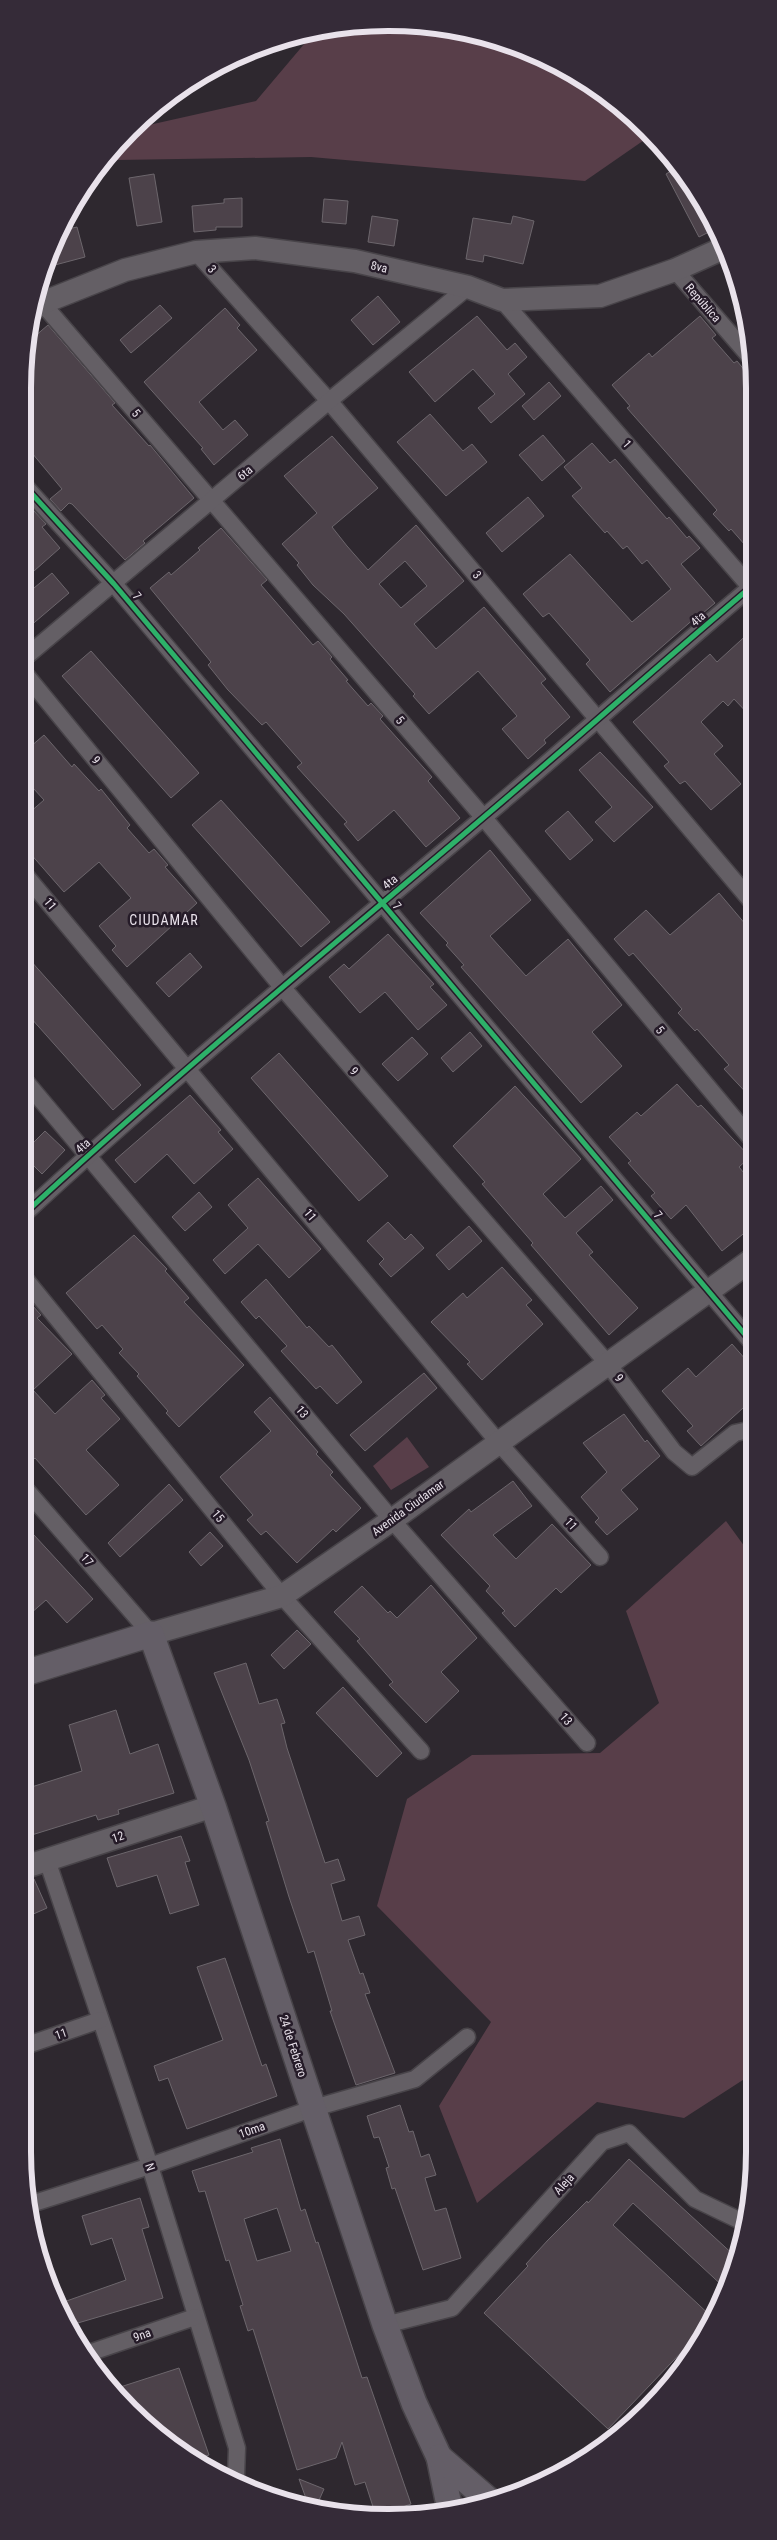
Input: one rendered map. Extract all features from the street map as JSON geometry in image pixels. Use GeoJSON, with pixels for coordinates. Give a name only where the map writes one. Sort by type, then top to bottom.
{"type":"FeatureCollection","features":[{"type":"Feature","properties":{"kind":"main road","name":"8va"},"geometry":{"type":"LineString","coordinates":[[41,305],[125,270],[196,252],[256,248],[355,261],[468,287],[502,300],[600,296],[675,270],[718,250]]}},
{"type":"Feature","properties":{"kind":"main road","name":"Avenida Ciudamar"},"geometry":{"type":"LineString","coordinates":[[31,1671],[282,1596],[392,1520],[746,1264]]}},
{"type":"Feature","properties":{"kind":"main road","name":"24 de Febrero"},"geometry":{"type":"LineString","coordinates":[[151,1634],[213,1806],[385,2325],[414,2403],[439,2457],[449,2504]]}},
{"type":"Feature","properties":{"kind":"main road","name":"12"},"geometry":{"type":"LineString","coordinates":[[31,1865],[213,1806]]}},
{"type":"Feature","properties":{"kind":"main road","name":"24 de Febrero"},"geometry":{"type":"LineString","coordinates":[[439,2457],[484,2496]]}},
{"type":"Feature","properties":{"kind":"street","name":"3"},"geometry":{"type":"LineString","coordinates":[[196,252],[329,401],[746,895]]}},
{"type":"Feature","properties":{"kind":"street","name":"República"},"geometry":{"type":"LineString","coordinates":[[675,270],[744,349]]}},
{"type":"Feature","properties":{"kind":"street","name":"6ta"},"geometry":{"type":"LineString","coordinates":[[31,653],[329,401],[468,287]]}},
{"type":"Feature","properties":{"kind":"street","name":"1"},"geometry":{"type":"LineString","coordinates":[[502,300],[746,581]]}},
{"type":"Feature","properties":{"kind":"street","name":"5"},"geometry":{"type":"LineString","coordinates":[[40,310],[212,501],[484,818],[746,1133]]}},
{"type":"Feature","properties":{"kind":"street","name":"7"},"geometry":{"type":"LineString","coordinates":[[31,493],[114,584],[746,1336]]}},
{"type":"Feature","properties":{"kind":"street","name":"4ta"},"geometry":{"type":"LineString","coordinates":[[31,1208],[282,987],[381,902],[484,818],[746,591]]}},
{"type":"Feature","properties":{"kind":"street","name":"9"},"geometry":{"type":"LineString","coordinates":[[31,681],[282,987],[608,1364],[674,1452],[692,1467],[735,1432],[746,1430]]}},
{"type":"Feature","properties":{"kind":"street","name":"11"},"geometry":{"type":"LineString","coordinates":[[31,881],[498,1442],[600,1557]]}},
{"type":"Feature","properties":{"kind":"street","name":"13"},"geometry":{"type":"LineString","coordinates":[[31,1088],[392,1520],[587,1743]]}},
{"type":"Feature","properties":{"kind":"street","name":"15"},"geometry":{"type":"LineString","coordinates":[[31,1286],[282,1596],[421,1751]]}},
{"type":"Feature","properties":{"kind":"street","name":"17"},"geometry":{"type":"LineString","coordinates":[[31,1495],[151,1634]]}},
{"type":"Feature","properties":{"kind":"street","name":"N"},"geometry":{"type":"LineString","coordinates":[[47,1860],[150,2166],[195,2317],[238,2448],[232,2473]]}},
{"type":"Feature","properties":{"kind":"street","name":"11"},"geometry":{"type":"LineString","coordinates":[[31,2044],[100,2020]]}},
{"type":"Feature","properties":{"kind":"street","name":"10ma"},"geometry":{"type":"LineString","coordinates":[[35,2203],[150,2166],[314,2108],[415,2079],[467,2037]]}},
{"type":"Feature","properties":{"kind":"street","name":"Aleja"},"geometry":{"type":"LineString","coordinates":[[385,2325],[452,2308],[602,2142],[629,2133],[695,2199],[739,2220]]}},
{"type":"Feature","properties":{"kind":"street","name":"9na"},"geometry":{"type":"LineString","coordinates":[[92,2352],[195,2317]]}},
{"type":"Feature","properties":{"kind":"shaded area"},"geometry":{"type":"Polygon","coordinates":[[[388,31],[435,34],[481,43],[525,58],[547,68],[587,91],[624,120],[645,140],[585,181],[311,157],[117,160],[112,163],[147,125],[256,101],[307,41],[365,32],[388,31]]]}},
{"type":"Feature","properties":{"kind":"shaded area"},"geometry":{"type":"Polygon","coordinates":[[[407,1437],[429,1467],[391,1490],[373,1466],[407,1437]]]}},
{"type":"Feature","properties":{"kind":"shaded area"},"geometry":{"type":"Polygon","coordinates":[[[726,1521],[746,1548],[746,2078],[684,2118],[597,2102],[477,2203],[439,2106],[491,2022],[377,1906],[407,1799],[472,1755],[600,1753],[659,1703],[626,1611],[726,1521]]]}},
{"type":"Feature","properties":{"kind":"building"},"geometry":{"type":"Polygon","coordinates":[[[672,171],[686,190],[710,232],[699,237],[666,174],[672,171]]]}},
{"type":"Feature","properties":{"kind":"building"},"geometry":{"type":"Polygon","coordinates":[[[154,174],[162,222],[137,226],[129,178],[154,174]]]}},
{"type":"Feature","properties":{"kind":"building"},"geometry":{"type":"Polygon","coordinates":[[[242,198],[242,227],[216,227],[216,230],[194,232],[192,206],[224,203],[224,199],[242,198]]]}},
{"type":"Feature","properties":{"kind":"building"},"geometry":{"type":"Polygon","coordinates":[[[324,199],[348,201],[346,224],[322,222],[324,199]]]}},
{"type":"Feature","properties":{"kind":"building"},"geometry":{"type":"Polygon","coordinates":[[[372,216],[398,220],[394,246],[368,242],[372,216]]]}},
{"type":"Feature","properties":{"kind":"building"},"geometry":{"type":"Polygon","coordinates":[[[513,216],[534,221],[523,264],[484,255],[483,262],[466,259],[473,218],[511,224],[513,216]]]}},
{"type":"Feature","properties":{"kind":"building"},"geometry":{"type":"Polygon","coordinates":[[[77,227],[85,257],[55,265],[58,252],[69,229],[77,227]]]}},
{"type":"Feature","properties":{"kind":"building"},"geometry":{"type":"Polygon","coordinates":[[[378,296],[400,322],[373,345],[351,320],[378,296]]]}},
{"type":"Feature","properties":{"kind":"building"},"geometry":{"type":"Polygon","coordinates":[[[160,305],[172,318],[131,353],[120,340],[160,305]]]}},
{"type":"Feature","properties":{"kind":"building"},"geometry":{"type":"Polygon","coordinates":[[[225,308],[240,325],[237,328],[257,350],[199,402],[223,430],[235,420],[248,435],[214,465],[201,449],[203,448],[144,382],[225,308]]]}},
{"type":"Feature","properties":{"kind":"building"},"geometry":{"type":"Polygon","coordinates":[[[477,316],[507,350],[515,343],[527,357],[508,374],[525,394],[491,423],[478,408],[495,394],[473,369],[435,402],[409,372],[477,316]]]}},
{"type":"Feature","properties":{"kind":"building"},"geometry":{"type":"Polygon","coordinates":[[[700,316],[716,335],[712,338],[734,363],[737,361],[745,371],[746,546],[731,529],[729,531],[713,514],[717,510],[627,408],[630,406],[612,385],[649,353],[652,357],[700,316]]]}},
{"type":"Feature","properties":{"kind":"building"},"geometry":{"type":"Polygon","coordinates":[[[48,325],[115,403],[112,405],[150,445],[194,498],[143,541],[145,543],[125,560],[72,504],[69,503],[61,511],[50,499],[62,489],[31,452],[31,388],[35,336],[48,325]]]}},
{"type":"Feature","properties":{"kind":"building"},"geometry":{"type":"Polygon","coordinates":[[[549,382],[561,396],[534,420],[522,406],[549,382]]]}},
{"type":"Feature","properties":{"kind":"building"},"geometry":{"type":"Polygon","coordinates":[[[430,414],[463,451],[472,444],[487,462],[446,496],[397,442],[430,414]]]}},
{"type":"Feature","properties":{"kind":"building"},"geometry":{"type":"Polygon","coordinates":[[[543,435],[565,461],[542,481],[519,455],[543,435]]]}},
{"type":"Feature","properties":{"kind":"building"},"geometry":{"type":"Polygon","coordinates":[[[332,436],[378,488],[332,527],[368,570],[416,525],[464,581],[414,624],[436,649],[484,607],[546,679],[541,683],[570,717],[544,740],[546,743],[528,759],[502,729],[517,716],[478,671],[429,714],[413,696],[415,694],[344,614],[313,585],[297,565],[299,563],[282,544],[317,513],[284,476],[332,436]],[[405,561],[379,584],[401,608],[427,586],[405,561]]]}},
{"type":"Feature","properties":{"kind":"building"},"geometry":{"type":"Polygon","coordinates":[[[592,443],[610,463],[615,459],[667,519],[669,517],[687,538],[689,536],[700,548],[681,564],[715,603],[696,617],[610,692],[586,664],[590,660],[549,613],[543,617],[523,594],[570,554],[632,622],[671,589],[647,560],[642,564],[627,546],[623,549],[607,531],[605,533],[572,496],[582,488],[564,467],[592,443]]]}},
{"type":"Feature","properties":{"kind":"building"},"geometry":{"type":"Polygon","coordinates":[[[528,497],[544,516],[502,552],[486,533],[528,497]]]}},
{"type":"Feature","properties":{"kind":"building"},"geometry":{"type":"Polygon","coordinates":[[[31,508],[46,524],[42,527],[60,548],[34,571],[31,568],[31,508]]]}},
{"type":"Feature","properties":{"kind":"building"},"geometry":{"type":"Polygon","coordinates":[[[221,528],[267,580],[261,585],[313,645],[318,641],[332,657],[330,659],[348,680],[346,681],[368,706],[371,703],[383,716],[380,719],[432,777],[428,781],[460,818],[426,847],[394,810],[358,841],[344,824],[347,822],[297,767],[302,763],[266,722],[262,725],[228,690],[208,665],[211,662],[150,588],[169,572],[171,575],[200,550],[198,548],[221,528]]]}},
{"type":"Feature","properties":{"kind":"building"},"geometry":{"type":"Polygon","coordinates":[[[52,573],[69,593],[31,625],[31,590],[52,573]]]}},
{"type":"Feature","properties":{"kind":"building"},"geometry":{"type":"Polygon","coordinates":[[[746,635],[746,712],[734,699],[728,706],[723,701],[701,722],[723,746],[714,754],[741,784],[711,810],[685,781],[680,784],[664,766],[669,762],[633,722],[710,654],[717,662],[746,635]]]}},
{"type":"Feature","properties":{"kind":"building"},"geometry":{"type":"Polygon","coordinates":[[[91,651],[199,773],[171,798],[62,676],[91,651]]]}},
{"type":"Feature","properties":{"kind":"building"},"geometry":{"type":"Polygon","coordinates":[[[44,735],[72,767],[74,764],[99,791],[101,789],[130,825],[127,828],[149,853],[154,849],[168,865],[165,867],[197,903],[127,967],[112,950],[116,946],[99,926],[131,898],[99,862],[64,892],[31,854],[31,811],[44,800],[31,786],[31,746],[44,735]]]}},
{"type":"Feature","properties":{"kind":"building"},"geometry":{"type":"Polygon","coordinates":[[[600,752],[653,807],[614,842],[595,822],[612,807],[579,770],[600,752]]]}},
{"type":"Feature","properties":{"kind":"building"},"geometry":{"type":"Polygon","coordinates":[[[221,800],[330,922],[301,947],[192,825],[221,800]]]}},
{"type":"Feature","properties":{"kind":"building"},"geometry":{"type":"Polygon","coordinates":[[[568,811],[593,840],[570,860],[545,831],[568,811]]]}},
{"type":"Feature","properties":{"kind":"building"},"geometry":{"type":"Polygon","coordinates":[[[490,850],[531,900],[490,936],[526,976],[568,939],[622,1005],[592,1032],[622,1066],[581,1103],[461,967],[464,965],[446,945],[448,943],[420,913],[490,850]]]}},
{"type":"Feature","properties":{"kind":"building"},"geometry":{"type":"Polygon","coordinates":[[[719,893],[746,925],[746,1093],[724,1069],[729,1065],[697,1029],[695,1031],[678,1013],[682,1009],[633,953],[629,956],[614,939],[646,910],[670,935],[719,893]]]}},
{"type":"Feature","properties":{"kind":"building"},"geometry":{"type":"Polygon","coordinates":[[[388,934],[434,984],[430,987],[447,1005],[418,1030],[385,992],[360,1013],[329,977],[344,964],[349,969],[388,934]]]}},
{"type":"Feature","properties":{"kind":"building"},"geometry":{"type":"Polygon","coordinates":[[[190,953],[202,967],[169,997],[156,983],[190,953]]]}},
{"type":"Feature","properties":{"kind":"building"},"geometry":{"type":"Polygon","coordinates":[[[31,961],[141,1085],[113,1110],[31,1018],[31,961]]]}},
{"type":"Feature","properties":{"kind":"building"},"geometry":{"type":"Polygon","coordinates":[[[470,1032],[482,1046],[453,1072],[441,1058],[470,1032]]]}},
{"type":"Feature","properties":{"kind":"building"},"geometry":{"type":"Polygon","coordinates":[[[412,1037],[428,1054],[398,1081],[382,1064],[412,1037]]]}},
{"type":"Feature","properties":{"kind":"building"},"geometry":{"type":"Polygon","coordinates":[[[279,1053],[388,1176],[359,1201],[251,1078],[279,1053]]]}},
{"type":"Feature","properties":{"kind":"building"},"geometry":{"type":"Polygon","coordinates":[[[677,1084],[698,1107],[701,1105],[746,1153],[746,1161],[739,1167],[746,1176],[746,1232],[722,1251],[686,1205],[671,1219],[651,1196],[655,1193],[628,1163],[631,1161],[609,1137],[637,1112],[641,1116],[677,1084]]]}},
{"type":"Feature","properties":{"kind":"building"},"geometry":{"type":"Polygon","coordinates":[[[515,1086],[581,1159],[543,1194],[565,1218],[601,1186],[613,1200],[576,1233],[593,1252],[589,1255],[638,1308],[609,1335],[531,1245],[533,1243],[482,1184],[485,1182],[453,1146],[515,1086]]]}},
{"type":"Feature","properties":{"kind":"building"},"geometry":{"type":"Polygon","coordinates":[[[190,1095],[221,1130],[218,1132],[233,1149],[194,1184],[167,1154],[135,1183],[115,1160],[190,1095]]]}},
{"type":"Feature","properties":{"kind":"building"},"geometry":{"type":"Polygon","coordinates":[[[45,1131],[65,1150],[42,1174],[31,1163],[31,1145],[45,1131]]]}},
{"type":"Feature","properties":{"kind":"building"},"geometry":{"type":"Polygon","coordinates":[[[258,1178],[321,1249],[289,1278],[258,1244],[225,1274],[213,1260],[248,1228],[228,1205],[258,1178]]]}},
{"type":"Feature","properties":{"kind":"building"},"geometry":{"type":"Polygon","coordinates":[[[199,1192],[212,1207],[185,1231],[172,1217],[199,1192]]]}},
{"type":"Feature","properties":{"kind":"building"},"geometry":{"type":"Polygon","coordinates":[[[388,1222],[405,1240],[411,1234],[424,1248],[391,1277],[379,1264],[384,1259],[367,1241],[388,1222]]]}},
{"type":"Feature","properties":{"kind":"building"},"geometry":{"type":"Polygon","coordinates":[[[469,1226],[482,1241],[449,1270],[436,1255],[469,1226]]]}},
{"type":"Feature","properties":{"kind":"building"},"geometry":{"type":"Polygon","coordinates":[[[134,1235],[167,1269],[165,1271],[189,1298],[184,1302],[244,1365],[179,1427],[166,1413],[168,1411],[137,1376],[139,1374],[119,1353],[123,1349],[102,1325],[97,1329],[66,1293],[134,1235]]]}},
{"type":"Feature","properties":{"kind":"building"},"geometry":{"type":"Polygon","coordinates":[[[502,1267],[532,1300],[526,1305],[543,1324],[482,1380],[467,1364],[470,1362],[431,1322],[463,1293],[467,1298],[502,1267]]]}},
{"type":"Feature","properties":{"kind":"building"},"geometry":{"type":"Polygon","coordinates":[[[266,1279],[307,1328],[309,1326],[329,1347],[332,1345],[362,1382],[337,1404],[320,1386],[316,1389],[281,1351],[287,1346],[259,1316],[256,1319],[241,1302],[266,1279]]]}},
{"type":"Feature","properties":{"kind":"building"},"geometry":{"type":"Polygon","coordinates":[[[31,1304],[41,1315],[37,1318],[72,1354],[33,1390],[55,1414],[92,1380],[105,1395],[101,1398],[120,1419],[86,1450],[119,1485],[86,1515],[31,1456],[31,1304]]]}},
{"type":"Feature","properties":{"kind":"building"},"geometry":{"type":"Polygon","coordinates":[[[732,1344],[746,1360],[746,1405],[701,1446],[687,1431],[693,1426],[662,1391],[688,1368],[696,1377],[732,1344]]]}},
{"type":"Feature","properties":{"kind":"building"},"geometry":{"type":"Polygon","coordinates":[[[424,1373],[437,1388],[365,1451],[350,1435],[424,1373]]]}},
{"type":"Feature","properties":{"kind":"building"},"geometry":{"type":"Polygon","coordinates":[[[270,1397],[318,1452],[316,1454],[333,1472],[330,1475],[361,1508],[336,1532],[333,1529],[297,1563],[266,1531],[261,1535],[247,1520],[253,1515],[220,1477],[271,1431],[254,1412],[270,1397]]]}},
{"type":"Feature","properties":{"kind":"building"},"geometry":{"type":"Polygon","coordinates":[[[624,1414],[645,1442],[647,1440],[660,1456],[621,1490],[638,1509],[607,1535],[595,1522],[599,1518],[581,1497],[607,1472],[583,1443],[624,1414]]]}},
{"type":"Feature","properties":{"kind":"building"},"geometry":{"type":"Polygon","coordinates":[[[513,1481],[532,1506],[493,1535],[516,1559],[552,1524],[591,1565],[561,1593],[556,1588],[515,1627],[502,1613],[505,1611],[486,1591],[490,1586],[441,1535],[469,1509],[471,1512],[513,1481]]]}},
{"type":"Feature","properties":{"kind":"building"},"geometry":{"type":"Polygon","coordinates":[[[169,1484],[183,1500],[120,1557],[108,1543],[169,1484]]]}},
{"type":"Feature","properties":{"kind":"building"},"geometry":{"type":"Polygon","coordinates":[[[31,1532],[93,1599],[67,1623],[46,1600],[31,1613],[31,1532]]]}},
{"type":"Feature","properties":{"kind":"building"},"geometry":{"type":"Polygon","coordinates":[[[210,1532],[223,1546],[201,1566],[189,1552],[210,1532]]]}},
{"type":"Feature","properties":{"kind":"building"},"geometry":{"type":"Polygon","coordinates":[[[431,1585],[477,1638],[441,1672],[459,1691],[426,1723],[389,1685],[393,1682],[357,1641],[360,1639],[334,1612],[362,1586],[388,1613],[390,1611],[397,1618],[431,1585]]]}},
{"type":"Feature","properties":{"kind":"building"},"geometry":{"type":"Polygon","coordinates":[[[297,1630],[311,1644],[284,1669],[271,1655],[297,1630]]]}},
{"type":"Feature","properties":{"kind":"building"},"geometry":{"type":"Polygon","coordinates":[[[246,1663],[259,1704],[277,1699],[285,1723],[281,1724],[287,1748],[325,1863],[338,1859],[345,1880],[331,1884],[342,1921],[359,1916],[365,1935],[348,1940],[360,1974],[363,1973],[370,1993],[365,1994],[395,2073],[356,2085],[330,2011],[332,2011],[314,1951],[308,1953],[266,1822],[269,1821],[249,1760],[214,1673],[246,1663]]]}},
{"type":"Feature","properties":{"kind":"building"},"geometry":{"type":"Polygon","coordinates":[[[343,1687],[402,1753],[377,1777],[316,1713],[343,1687]]]}},
{"type":"Feature","properties":{"kind":"building"},"geometry":{"type":"Polygon","coordinates":[[[116,1710],[130,1754],[158,1744],[174,1793],[118,1810],[119,1814],[98,1820],[96,1815],[31,1835],[31,1787],[82,1771],[69,1725],[116,1710]]]}},
{"type":"Feature","properties":{"kind":"building"},"geometry":{"type":"Polygon","coordinates":[[[181,1836],[190,1861],[185,1862],[199,1905],[170,1914],[157,1875],[117,1887],[107,1858],[181,1836]]]}},
{"type":"Feature","properties":{"kind":"building"},"geometry":{"type":"Polygon","coordinates":[[[34,1879],[47,1908],[31,1915],[31,1880],[34,1879]]]}},
{"type":"Feature","properties":{"kind":"building"},"geometry":{"type":"Polygon","coordinates":[[[225,1958],[262,2066],[266,2064],[277,2096],[187,2129],[168,2078],[159,2081],[154,2066],[223,2040],[197,1967],[225,1958]]]}},
{"type":"Feature","properties":{"kind":"building"},"geometry":{"type":"Polygon","coordinates":[[[400,2105],[409,2132],[413,2131],[421,2157],[429,2154],[436,2175],[425,2178],[435,2211],[446,2208],[461,2258],[423,2270],[395,2188],[392,2189],[386,2168],[389,2167],[379,2137],[374,2138],[367,2116],[400,2105]]]}},
{"type":"Feature","properties":{"kind":"building"},"geometry":{"type":"Polygon","coordinates":[[[280,2139],[301,2211],[305,2209],[316,2243],[318,2242],[362,2378],[367,2377],[411,2504],[398,2509],[374,2508],[365,2482],[355,2485],[342,2442],[336,2458],[297,2470],[253,2329],[248,2331],[240,2306],[243,2305],[229,2260],[226,2261],[205,2191],[199,2192],[192,2171],[253,2152],[251,2148],[280,2139]],[[277,2208],[244,2219],[257,2261],[291,2251],[277,2208]]]}},
{"type":"Feature","properties":{"kind":"building"},"geometry":{"type":"Polygon","coordinates":[[[629,2159],[731,2253],[720,2284],[633,2203],[613,2225],[707,2313],[690,2343],[608,2429],[484,2313],[528,2266],[526,2264],[548,2240],[587,2201],[588,2203],[629,2159]]]}},
{"type":"Feature","properties":{"kind":"building"},"geometry":{"type":"Polygon","coordinates":[[[140,2198],[149,2227],[142,2229],[163,2298],[76,2324],[64,2302],[126,2280],[112,2238],[91,2245],[82,2216],[140,2198]]]}},
{"type":"Feature","properties":{"kind":"building"},"geometry":{"type":"Polygon","coordinates":[[[179,2368],[209,2455],[203,2457],[171,2435],[120,2387],[179,2368]]]}},
{"type":"Feature","properties":{"kind":"building"},"geometry":{"type":"Polygon","coordinates":[[[299,2479],[324,2489],[318,2502],[306,2499],[299,2479]]]}},
{"type":"Feature","properties":{"kind":"cycle path"},"geometry":{"type":"LineString","coordinates":[[31,493],[114,584],[746,1336]]}},
{"type":"Feature","properties":{"kind":"cycle path"},"geometry":{"type":"LineString","coordinates":[[31,1208],[135,1114],[746,591]]}},
{"type":"Feature","properties":{"kind":"district","name":"CIUDAMAR"},"geometry":{"type":"Point","coordinates":[164,920]}}]}
